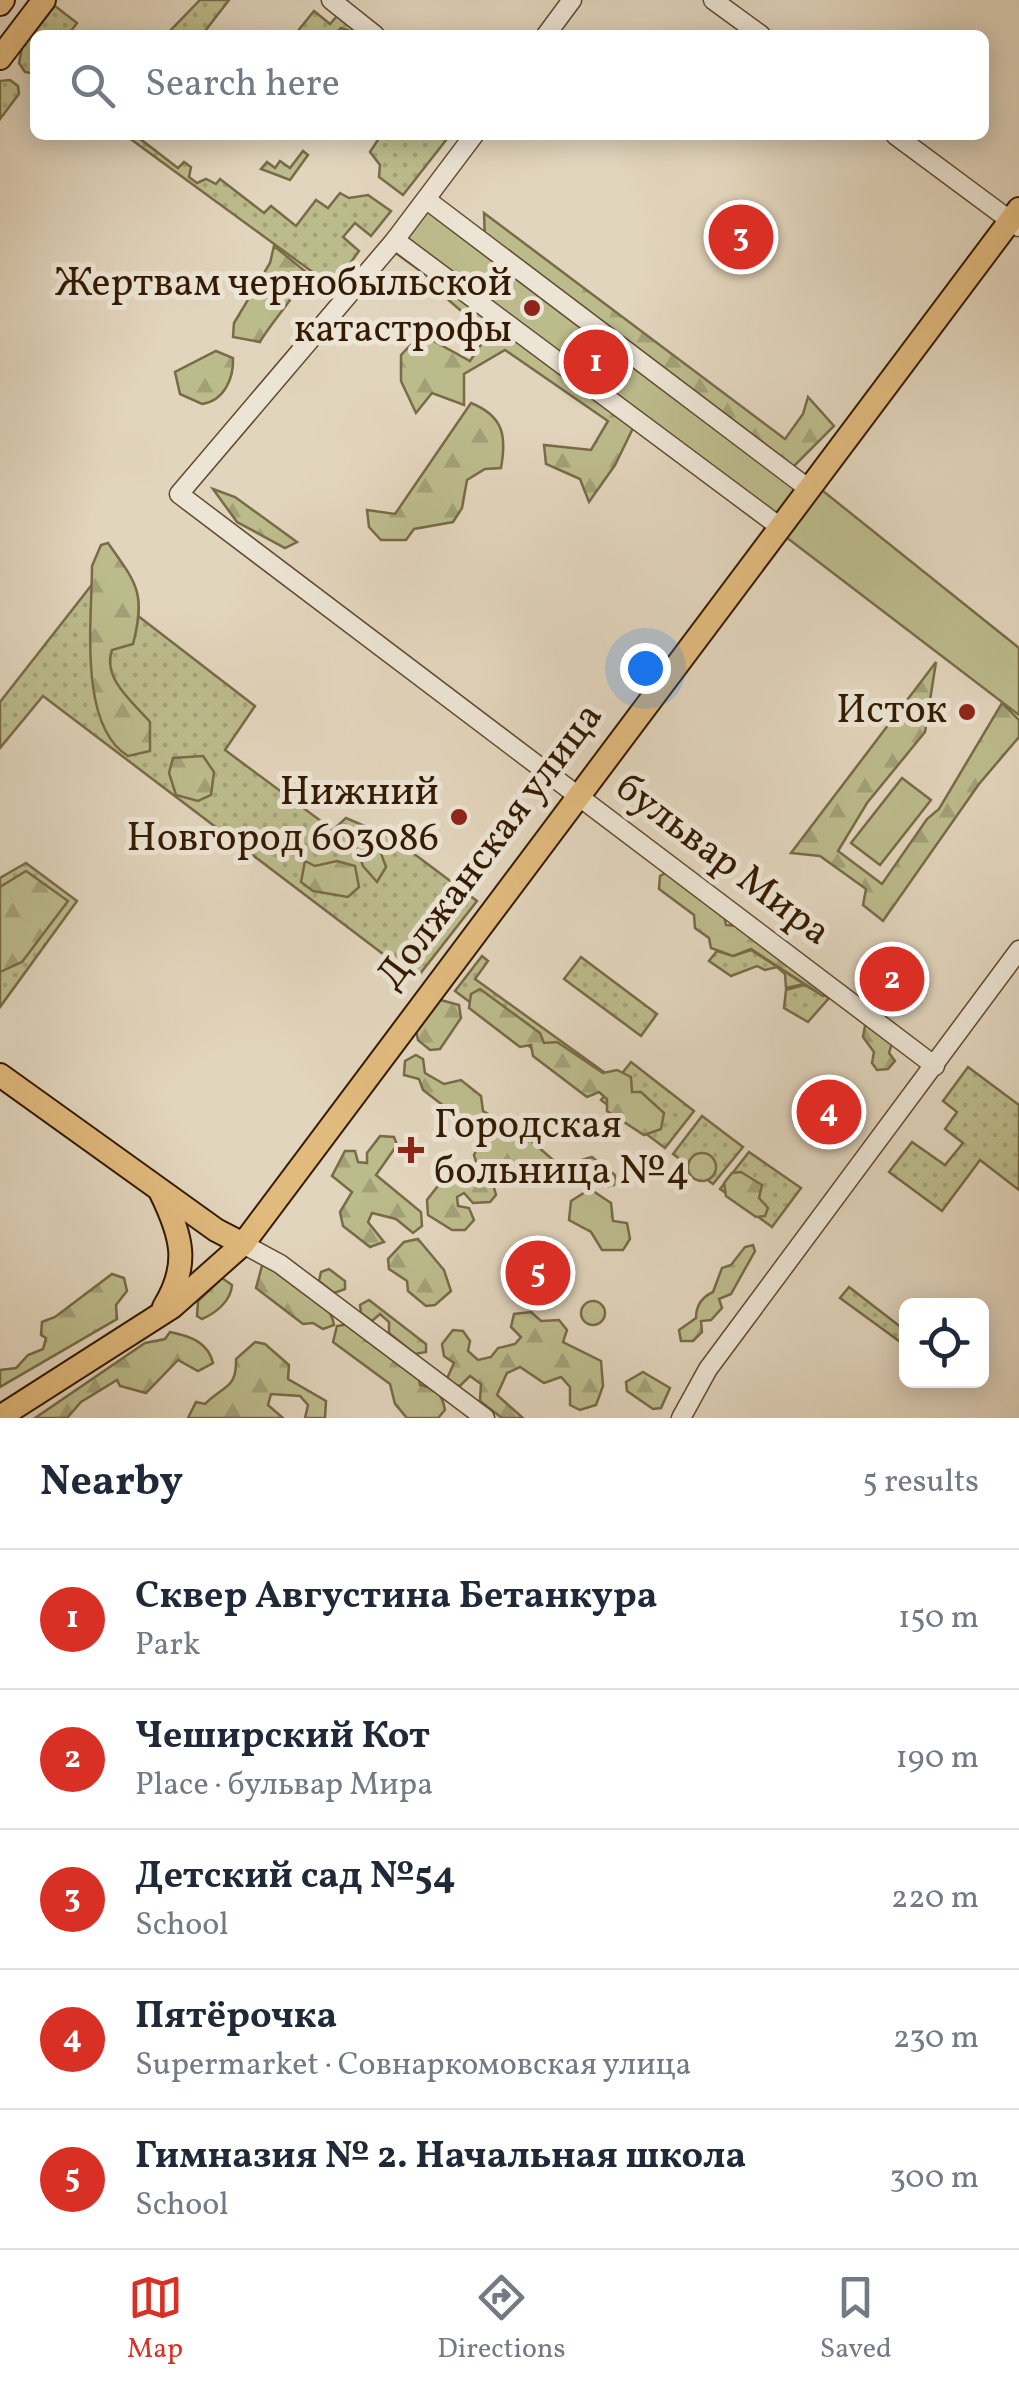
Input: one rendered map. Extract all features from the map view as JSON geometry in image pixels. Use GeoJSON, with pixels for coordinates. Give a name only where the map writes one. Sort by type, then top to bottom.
{"type":"FeatureCollection","features":[{"type":"Feature","properties":{"kind":"main road"},"geometry":{"type":"LineString","coordinates":[[0,58],[44,0]]}},
{"type":"Feature","properties":{"kind":"main road","name":"Должанская улица"},"geometry":{"type":"LineString","coordinates":[[0,1417],[157,1317],[242,1244],[780,526],[1016,219]]}},
{"type":"Feature","properties":{"kind":"main road"},"geometry":{"type":"LineString","coordinates":[[0,1076],[242,1244]]}},
{"type":"Feature","properties":{"kind":"main road"},"geometry":{"type":"LineString","coordinates":[[157,1317],[178,1284],[183,1255],[175,1222],[160,1190]]}},
{"type":"Feature","properties":{"kind":"street"},"geometry":{"type":"LineString","coordinates":[[331,0],[369,30]]}},
{"type":"Feature","properties":{"kind":"street"},"geometry":{"type":"LineString","coordinates":[[550,30],[572,0]]}},
{"type":"Feature","properties":{"kind":"street"},"geometry":{"type":"LineString","coordinates":[[714,0],[753,30]]}},
{"type":"Feature","properties":{"kind":"street"},"geometry":{"type":"LineString","coordinates":[[470,140],[395,240],[780,526]]}},
{"type":"Feature","properties":{"kind":"street"},"geometry":{"type":"LineString","coordinates":[[902,140],[1016,219]]}},
{"type":"Feature","properties":{"kind":"street"},"geometry":{"type":"LineString","coordinates":[[427,200],[810,490]]}},
{"type":"Feature","properties":{"kind":"street","name":"бульвар Мира"},"geometry":{"type":"LineString","coordinates":[[395,240],[180,494],[935,1066]]}},
{"type":"Feature","properties":{"kind":"street"},"geometry":{"type":"LineString","coordinates":[[681,1418],[708,1369],[1019,950]]}},
{"type":"Feature","properties":{"kind":"street"},"geometry":{"type":"LineString","coordinates":[[242,1244],[280,1264],[485,1418]]}},
{"type":"Feature","properties":{"kind":"green space"},"geometry":{"type":"Polygon","coordinates":[[[200,0],[229,0],[206,30],[171,30],[200,0]]]}},
{"type":"Feature","properties":{"kind":"green space"},"geometry":{"type":"Polygon","coordinates":[[[55,6],[77,23],[72,30],[36,30],[55,6]]]}},
{"type":"Feature","properties":{"kind":"green space"},"geometry":{"type":"Polygon","coordinates":[[[314,11],[330,24],[337,16],[355,30],[341,28],[299,30],[314,11]]]}},
{"type":"Feature","properties":{"kind":"green space"},"geometry":{"type":"Polygon","coordinates":[[[30,38],[30,73],[19,63],[22,48],[30,38]]]}},
{"type":"Feature","properties":{"kind":"green space"},"geometry":{"type":"Polygon","coordinates":[[[10,80],[18,86],[19,94],[0,119],[0,81],[10,80]]]}},
{"type":"Feature","properties":{"kind":"green space"},"geometry":{"type":"Polygon","coordinates":[[[132,140],[142,140],[178,168],[184,162],[191,167],[189,177],[197,183],[206,179],[216,184],[220,179],[264,213],[271,206],[296,226],[316,200],[328,208],[340,193],[349,198],[368,195],[391,211],[371,236],[355,223],[343,237],[359,251],[333,287],[132,140]]]}},
{"type":"Feature","properties":{"kind":"green space"},"geometry":{"type":"Polygon","coordinates":[[[378,140],[446,140],[403,195],[379,177],[380,165],[370,152],[378,140]]]}},
{"type":"Feature","properties":{"kind":"green space"},"geometry":{"type":"Polygon","coordinates":[[[303,151],[308,155],[290,180],[261,169],[267,162],[275,168],[280,161],[290,168],[303,151]]]}},
{"type":"Feature","properties":{"kind":"green space"},"geometry":{"type":"Polygon","coordinates":[[[433,198],[823,491],[1019,648],[1019,715],[782,534],[393,251],[433,198]]]}},
{"type":"Feature","properties":{"kind":"green space"},"geometry":{"type":"Polygon","coordinates":[[[484,213],[785,439],[803,414],[808,397],[834,426],[793,467],[485,240],[484,213]]]}},
{"type":"Feature","properties":{"kind":"green space"},"geometry":{"type":"Polygon","coordinates":[[[274,246],[306,272],[304,278],[260,342],[233,337],[234,323],[270,263],[274,246]]]}},
{"type":"Feature","properties":{"kind":"green space"},"geometry":{"type":"Polygon","coordinates":[[[426,273],[638,418],[615,465],[589,502],[580,479],[546,464],[544,445],[591,450],[608,421],[505,350],[464,374],[464,405],[432,393],[416,413],[401,381],[401,355],[421,334],[470,361],[488,334],[431,285],[426,273]]]}},
{"type":"Feature","properties":{"kind":"green space"},"geometry":{"type":"Polygon","coordinates":[[[216,351],[233,358],[232,373],[222,393],[202,404],[180,394],[175,372],[216,351]]]}},
{"type":"Feature","properties":{"kind":"green space"},"geometry":{"type":"Polygon","coordinates":[[[471,403],[490,414],[500,428],[501,468],[485,469],[467,480],[462,508],[453,522],[414,529],[406,540],[381,540],[369,527],[367,510],[395,514],[471,403]]]}},
{"type":"Feature","properties":{"kind":"green space"},"geometry":{"type":"Polygon","coordinates":[[[213,489],[235,497],[297,542],[285,548],[237,522],[213,489]]]}},
{"type":"Feature","properties":{"kind":"green space"},"geometry":{"type":"Polygon","coordinates":[[[108,543],[132,580],[139,612],[133,644],[112,650],[111,671],[150,722],[150,751],[128,756],[112,741],[101,721],[91,670],[92,566],[101,545],[108,543]]]}},
{"type":"Feature","properties":{"kind":"green space"},"geometry":{"type":"Polygon","coordinates":[[[94,582],[255,706],[225,750],[333,830],[346,818],[393,838],[477,901],[416,979],[43,696],[0,748],[0,702],[94,582]]]}},
{"type":"Feature","properties":{"kind":"green space"},"geometry":{"type":"Polygon","coordinates":[[[936,662],[925,732],[867,803],[838,851],[882,884],[927,819],[939,809],[1002,703],[1019,720],[1019,737],[979,784],[883,921],[863,905],[866,889],[820,856],[791,853],[936,662]]]}},
{"type":"Feature","properties":{"kind":"green space"},"geometry":{"type":"Polygon","coordinates":[[[203,756],[214,772],[211,795],[198,801],[176,795],[169,773],[173,758],[203,756]]]}},
{"type":"Feature","properties":{"kind":"green space"},"geometry":{"type":"Polygon","coordinates":[[[902,778],[931,800],[880,865],[851,843],[902,778]]]}},
{"type":"Feature","properties":{"kind":"green space"},"geometry":{"type":"Polygon","coordinates":[[[365,833],[378,845],[386,867],[377,882],[363,866],[354,842],[365,833]]]}},
{"type":"Feature","properties":{"kind":"green space"},"geometry":{"type":"Polygon","coordinates":[[[305,861],[315,866],[337,861],[355,866],[359,887],[348,897],[313,891],[301,882],[305,861]]]}},
{"type":"Feature","properties":{"kind":"green space"},"geometry":{"type":"Polygon","coordinates":[[[26,863],[77,901],[0,1007],[0,878],[26,863]]]}},
{"type":"Feature","properties":{"kind":"green space"},"geometry":{"type":"Polygon","coordinates":[[[671,870],[724,916],[726,925],[738,926],[828,994],[823,996],[751,949],[733,956],[711,948],[709,938],[695,928],[694,915],[659,889],[660,876],[671,870]]]}},
{"type":"Feature","properties":{"kind":"green space"},"geometry":{"type":"Polygon","coordinates":[[[26,871],[68,901],[22,962],[0,972],[0,887],[26,871]]]}},
{"type":"Feature","properties":{"kind":"green space"},"geometry":{"type":"Polygon","coordinates":[[[751,950],[804,984],[786,988],[785,974],[777,967],[765,970],[757,966],[731,976],[709,961],[717,951],[733,956],[751,950]]]}},
{"type":"Feature","properties":{"kind":"green space"},"geometry":{"type":"Polygon","coordinates":[[[482,956],[488,961],[475,979],[608,1075],[593,1094],[455,991],[482,956]]]}},
{"type":"Feature","properties":{"kind":"green space"},"geometry":{"type":"Polygon","coordinates":[[[581,957],[657,1014],[641,1036],[564,979],[581,957]]]}},
{"type":"Feature","properties":{"kind":"green space"},"geometry":{"type":"Polygon","coordinates":[[[804,985],[829,998],[808,1022],[784,1008],[786,990],[804,985]]]}},
{"type":"Feature","properties":{"kind":"green space"},"geometry":{"type":"Polygon","coordinates":[[[480,989],[540,1033],[544,1043],[557,1042],[603,1073],[617,1070],[631,1077],[632,1092],[641,1092],[664,1113],[661,1129],[644,1135],[607,1111],[607,1099],[599,1092],[587,1097],[533,1056],[531,1045],[520,1047],[469,1008],[471,994],[480,989]]]}},
{"type":"Feature","properties":{"kind":"green space"},"geometry":{"type":"Polygon","coordinates":[[[437,999],[459,1005],[461,1018],[440,1049],[430,1050],[418,1040],[415,1026],[437,999]]]}},
{"type":"Feature","properties":{"kind":"green space"},"geometry":{"type":"Polygon","coordinates":[[[872,1023],[893,1040],[889,1053],[895,1061],[888,1069],[877,1070],[872,1063],[874,1052],[863,1037],[865,1026],[872,1023]]]}},
{"type":"Feature","properties":{"kind":"green space"},"geometry":{"type":"Polygon","coordinates":[[[416,1055],[423,1059],[425,1073],[444,1084],[461,1080],[481,1096],[483,1111],[507,1124],[512,1137],[527,1137],[561,1167],[559,1182],[529,1187],[499,1168],[479,1171],[474,1155],[483,1136],[423,1090],[419,1079],[404,1075],[405,1061],[416,1055]]]}},
{"type":"Feature","properties":{"kind":"green space"},"geometry":{"type":"Polygon","coordinates":[[[631,1062],[694,1111],[665,1148],[601,1100],[631,1062]]]}},
{"type":"Feature","properties":{"kind":"green space"},"geometry":{"type":"Polygon","coordinates":[[[968,1067],[1019,1105],[1019,1190],[980,1160],[942,1211],[889,1172],[912,1142],[945,1165],[963,1143],[945,1129],[957,1112],[943,1101],[968,1067]]]}},
{"type":"Feature","properties":{"kind":"green space"},"geometry":{"type":"Polygon","coordinates":[[[702,1116],[743,1147],[713,1184],[673,1154],[702,1116]]]}},
{"type":"Feature","properties":{"kind":"green space"},"geometry":{"type":"Polygon","coordinates":[[[380,1136],[394,1137],[397,1145],[376,1175],[421,1212],[422,1226],[413,1233],[396,1219],[372,1213],[368,1222],[384,1242],[370,1247],[343,1226],[340,1212],[352,1192],[332,1176],[345,1151],[355,1151],[358,1162],[367,1163],[367,1153],[380,1136]]]}},
{"type":"Feature","properties":{"kind":"green space"},"geometry":{"type":"Polygon","coordinates":[[[749,1152],[801,1188],[772,1227],[720,1189],[749,1152]]]}},
{"type":"Feature","properties":{"kind":"green space"},"geometry":{"type":"Polygon","coordinates":[[[702,1153],[712,1157],[716,1167],[712,1177],[702,1181],[692,1177],[688,1167],[692,1157],[702,1153]]]}},
{"type":"Feature","properties":{"kind":"green space"},"geometry":{"type":"Polygon","coordinates":[[[592,1157],[615,1175],[614,1185],[604,1187],[583,1172],[582,1160],[592,1157]]]}},
{"type":"Feature","properties":{"kind":"green space"},"geometry":{"type":"Polygon","coordinates":[[[462,1168],[477,1182],[493,1184],[496,1195],[490,1202],[473,1203],[464,1193],[457,1197],[458,1206],[469,1208],[474,1220],[465,1230],[452,1230],[428,1215],[427,1200],[451,1169],[462,1168]]]}},
{"type":"Feature","properties":{"kind":"green space"},"geometry":{"type":"Polygon","coordinates":[[[741,1172],[762,1185],[759,1198],[768,1208],[765,1216],[756,1217],[726,1196],[724,1183],[732,1173],[741,1172]]]}},
{"type":"Feature","properties":{"kind":"green space"},"geometry":{"type":"Polygon","coordinates":[[[590,1189],[611,1203],[613,1221],[627,1223],[630,1239],[623,1250],[602,1250],[591,1232],[569,1220],[571,1201],[590,1189]]]}},
{"type":"Feature","properties":{"kind":"green space"},"geometry":{"type":"Polygon","coordinates":[[[418,1239],[444,1270],[451,1291],[435,1305],[426,1306],[408,1291],[407,1281],[389,1269],[388,1259],[404,1242],[418,1239]]]}},
{"type":"Feature","properties":{"kind":"green space"},"geometry":{"type":"Polygon","coordinates":[[[753,1245],[755,1251],[731,1294],[719,1299],[722,1308],[711,1320],[701,1321],[702,1332],[693,1341],[681,1341],[679,1330],[696,1318],[698,1305],[713,1292],[722,1268],[731,1265],[745,1247],[753,1245]]]}},
{"type":"Feature","properties":{"kind":"green space"},"geometry":{"type":"Polygon","coordinates":[[[263,1262],[275,1264],[281,1273],[325,1306],[334,1325],[323,1329],[313,1323],[303,1324],[256,1288],[263,1262]]]}},
{"type":"Feature","properties":{"kind":"green space"},"geometry":{"type":"Polygon","coordinates":[[[329,1269],[345,1281],[345,1289],[334,1293],[319,1281],[321,1272],[329,1269]]]}},
{"type":"Feature","properties":{"kind":"green space"},"geometry":{"type":"Polygon","coordinates":[[[112,1274],[124,1278],[127,1291],[116,1305],[117,1319],[0,1387],[0,1370],[16,1368],[28,1355],[43,1349],[46,1338],[41,1335],[42,1322],[55,1317],[112,1274]]]}},
{"type":"Feature","properties":{"kind":"green space"},"geometry":{"type":"Polygon","coordinates":[[[222,1278],[232,1285],[229,1296],[202,1319],[197,1316],[198,1301],[222,1278]]]}},
{"type":"Feature","properties":{"kind":"green space"},"geometry":{"type":"Polygon","coordinates":[[[849,1287],[899,1326],[899,1341],[840,1298],[849,1287]]]}},
{"type":"Feature","properties":{"kind":"green space"},"geometry":{"type":"Polygon","coordinates":[[[369,1300],[426,1344],[426,1352],[415,1354],[389,1333],[389,1322],[380,1314],[372,1321],[361,1313],[360,1305],[369,1300]]]}},
{"type":"Feature","properties":{"kind":"green space"},"geometry":{"type":"Polygon","coordinates":[[[593,1301],[602,1304],[602,1322],[593,1325],[584,1322],[581,1313],[584,1304],[593,1301]]]}},
{"type":"Feature","properties":{"kind":"green space"},"geometry":{"type":"Polygon","coordinates":[[[531,1312],[541,1321],[559,1320],[567,1330],[563,1342],[601,1361],[603,1386],[596,1405],[580,1410],[570,1405],[570,1387],[561,1377],[544,1383],[520,1367],[507,1373],[497,1395],[523,1418],[502,1418],[480,1401],[481,1384],[470,1376],[460,1386],[445,1383],[454,1363],[444,1356],[442,1344],[453,1330],[463,1331],[470,1341],[468,1351],[478,1360],[491,1357],[498,1348],[515,1344],[521,1337],[511,1327],[514,1314],[531,1312]]]}},
{"type":"Feature","properties":{"kind":"green space"},"geometry":{"type":"Polygon","coordinates":[[[349,1324],[376,1348],[387,1348],[418,1371],[420,1385],[434,1390],[442,1399],[445,1410],[438,1418],[407,1418],[395,1404],[390,1384],[333,1342],[337,1326],[349,1324]]]}},
{"type":"Feature","properties":{"kind":"green space"},"geometry":{"type":"Polygon","coordinates":[[[170,1332],[197,1341],[213,1363],[198,1371],[178,1360],[146,1393],[120,1386],[117,1380],[81,1402],[67,1418],[35,1418],[145,1343],[165,1339],[170,1332]]]}},
{"type":"Feature","properties":{"kind":"green space"},"geometry":{"type":"Polygon","coordinates":[[[255,1342],[265,1344],[289,1365],[288,1379],[326,1401],[325,1418],[305,1418],[308,1405],[300,1396],[271,1394],[268,1405],[283,1418],[188,1418],[196,1402],[205,1404],[228,1386],[236,1359],[255,1342]]]}},
{"type":"Feature","properties":{"kind":"green space"},"geometry":{"type":"Polygon","coordinates":[[[643,1372],[670,1388],[661,1408],[653,1409],[627,1391],[626,1382],[643,1372]]]}},
{"type":"Feature","properties":{"kind":"place","name":"Детский сад №54"},"geometry":{"type":"Point","coordinates":[741,237]}},
{"type":"Feature","properties":{"kind":"place","name":"Жертвам чернобыльской катастрофы"},"geometry":{"type":"Point","coordinates":[532,308]}},
{"type":"Feature","properties":{"kind":"place","name":"Сквер Августина Бетанкура"},"geometry":{"type":"Point","coordinates":[596,362]}},
{"type":"Feature","properties":{"kind":"place","name":"Исток"},"geometry":{"type":"Point","coordinates":[967,712]}},
{"type":"Feature","properties":{"kind":"place","name":"Нижний Новгород 603086"},"geometry":{"type":"Point","coordinates":[459,817]}},
{"type":"Feature","properties":{"kind":"place","name":"Чеширский Кот"},"geometry":{"type":"Point","coordinates":[892,979]}},
{"type":"Feature","properties":{"kind":"place","name":"Пятёрочка"},"geometry":{"type":"Point","coordinates":[829,1112]}},
{"type":"Feature","properties":{"kind":"place","name":"Городская больница №4"},"geometry":{"type":"Point","coordinates":[411,1150]}},
{"type":"Feature","properties":{"kind":"place","name":"Гимназия № 2. Начальная школа"},"geometry":{"type":"Point","coordinates":[538,1273]}}]}
